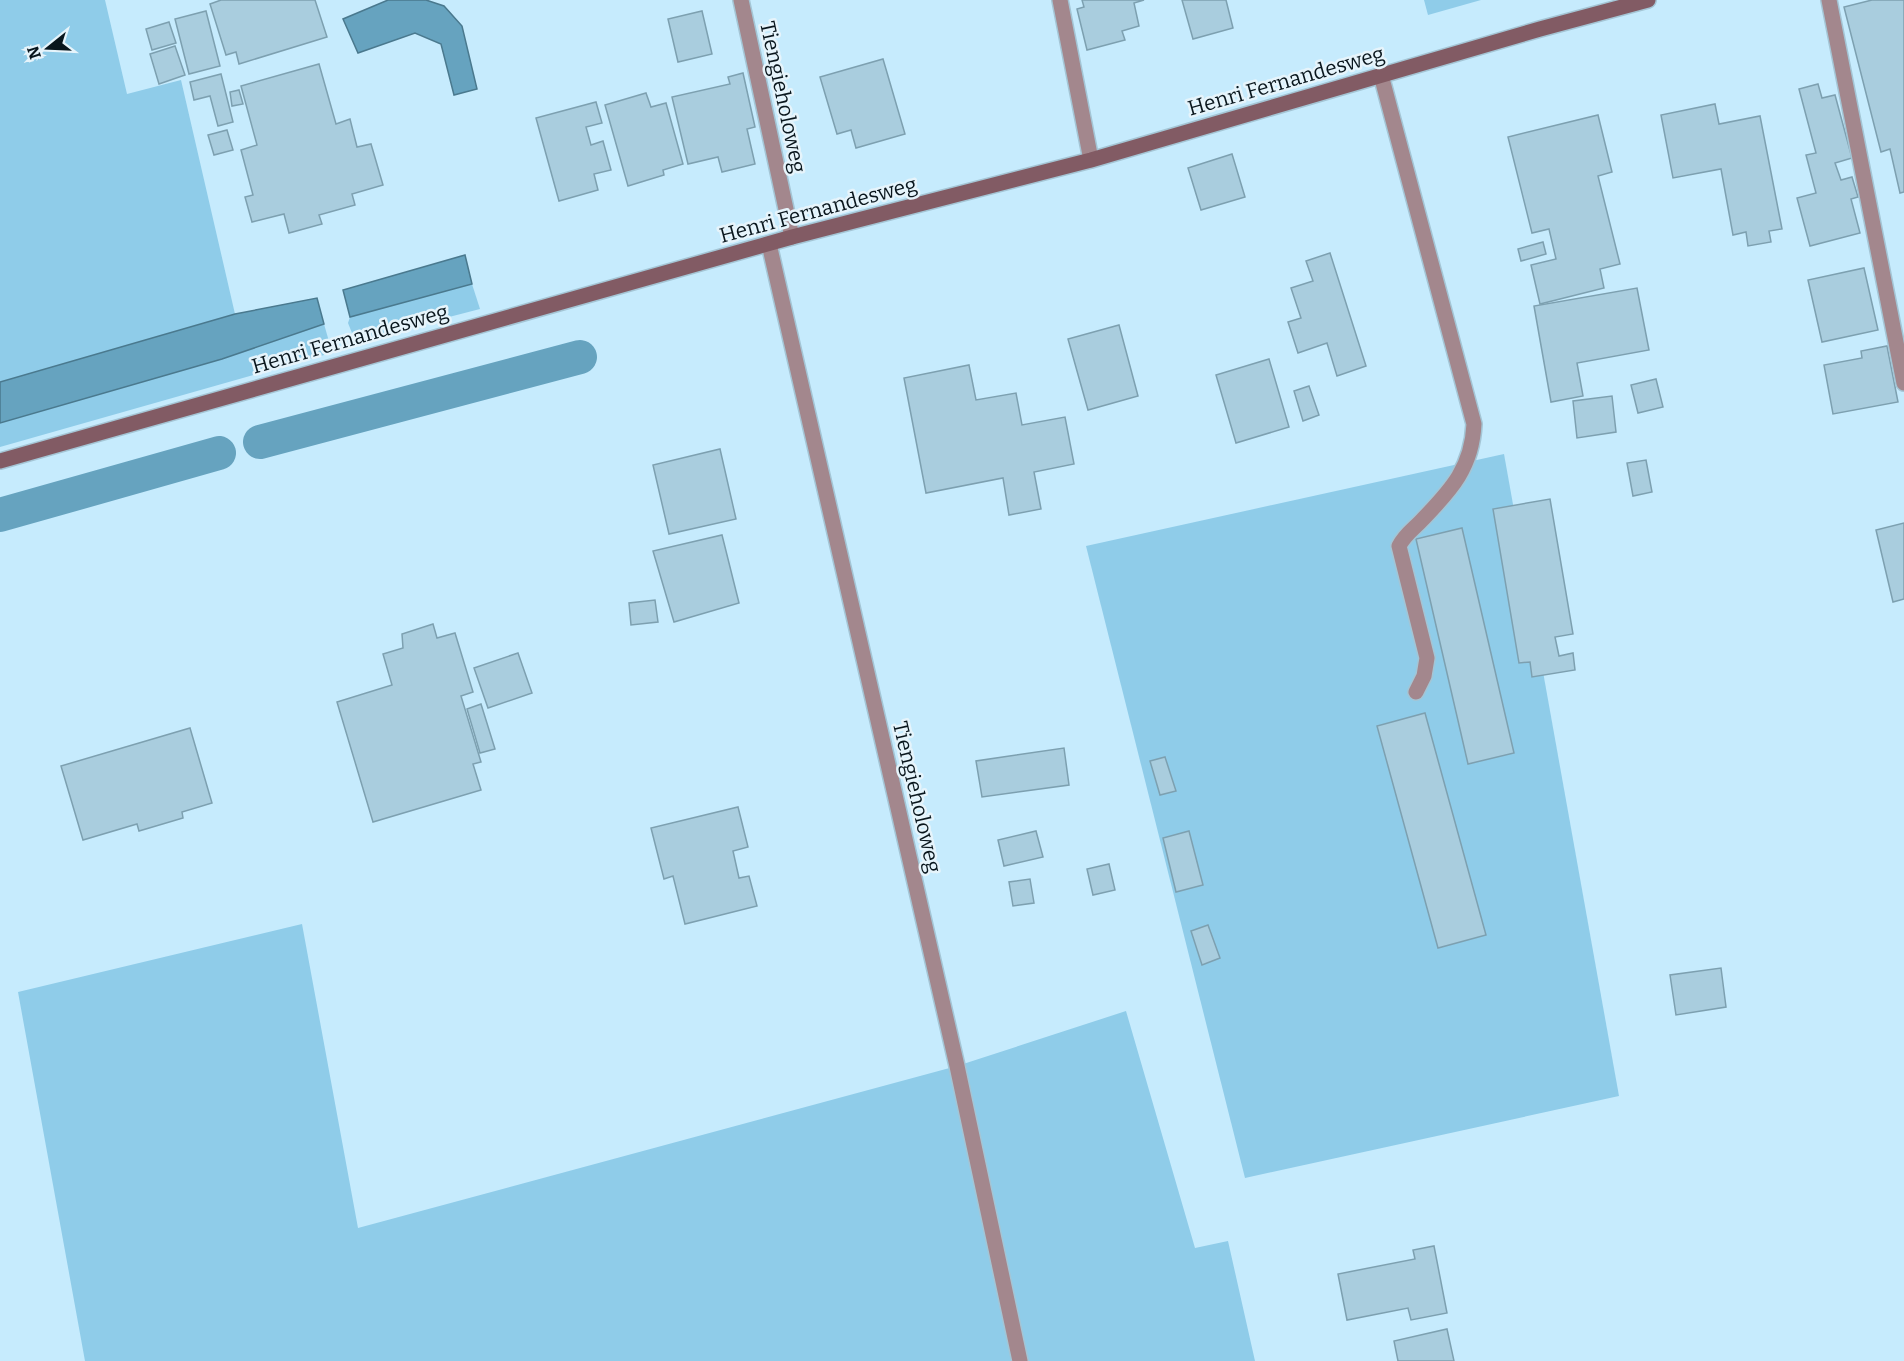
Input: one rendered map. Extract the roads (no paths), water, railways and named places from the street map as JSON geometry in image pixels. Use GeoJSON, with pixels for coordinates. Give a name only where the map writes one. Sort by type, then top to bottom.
{"type":"FeatureCollection","features":[{"type":"Feature","properties":{"kind":"street","name":"Tiengieholoweg"},"geometry":{"type":"LineString","coordinates":[[741,0],[792,237]]}},
{"type":"Feature","properties":{"kind":"street"},"geometry":{"type":"LineString","coordinates":[[1060,0],[1091,160]]}},
{"type":"Feature","properties":{"kind":"street","name":"Henri Fernandesweg"},"geometry":{"type":"LineString","coordinates":[[0,461],[792,237],[1091,160],[1380,75],[1648,0]]}},
{"type":"Feature","properties":{"kind":"street"},"geometry":{"type":"LineString","coordinates":[[1829,0],[1904,383]]}},
{"type":"Feature","properties":{"kind":"street"},"geometry":{"type":"LineString","coordinates":[[1380,75],[1474,424],[1473,445],[1462,474],[1422,521],[1406,533],[1398,546],[1427,658],[1424,676],[1416,692]]}},
{"type":"Feature","properties":{"kind":"street","name":"Tiengieholoweg"},"geometry":{"type":"LineString","coordinates":[[769,244],[957,1066],[1020,1361]]}},
{"type":"Feature","properties":{"kind":"waterway"},"geometry":{"type":"LineString","coordinates":[[260,442],[580,357]]}},
{"type":"Feature","properties":{"kind":"waterway"},"geometry":{"type":"LineString","coordinates":[[0,515],[219,453]]}}]}
